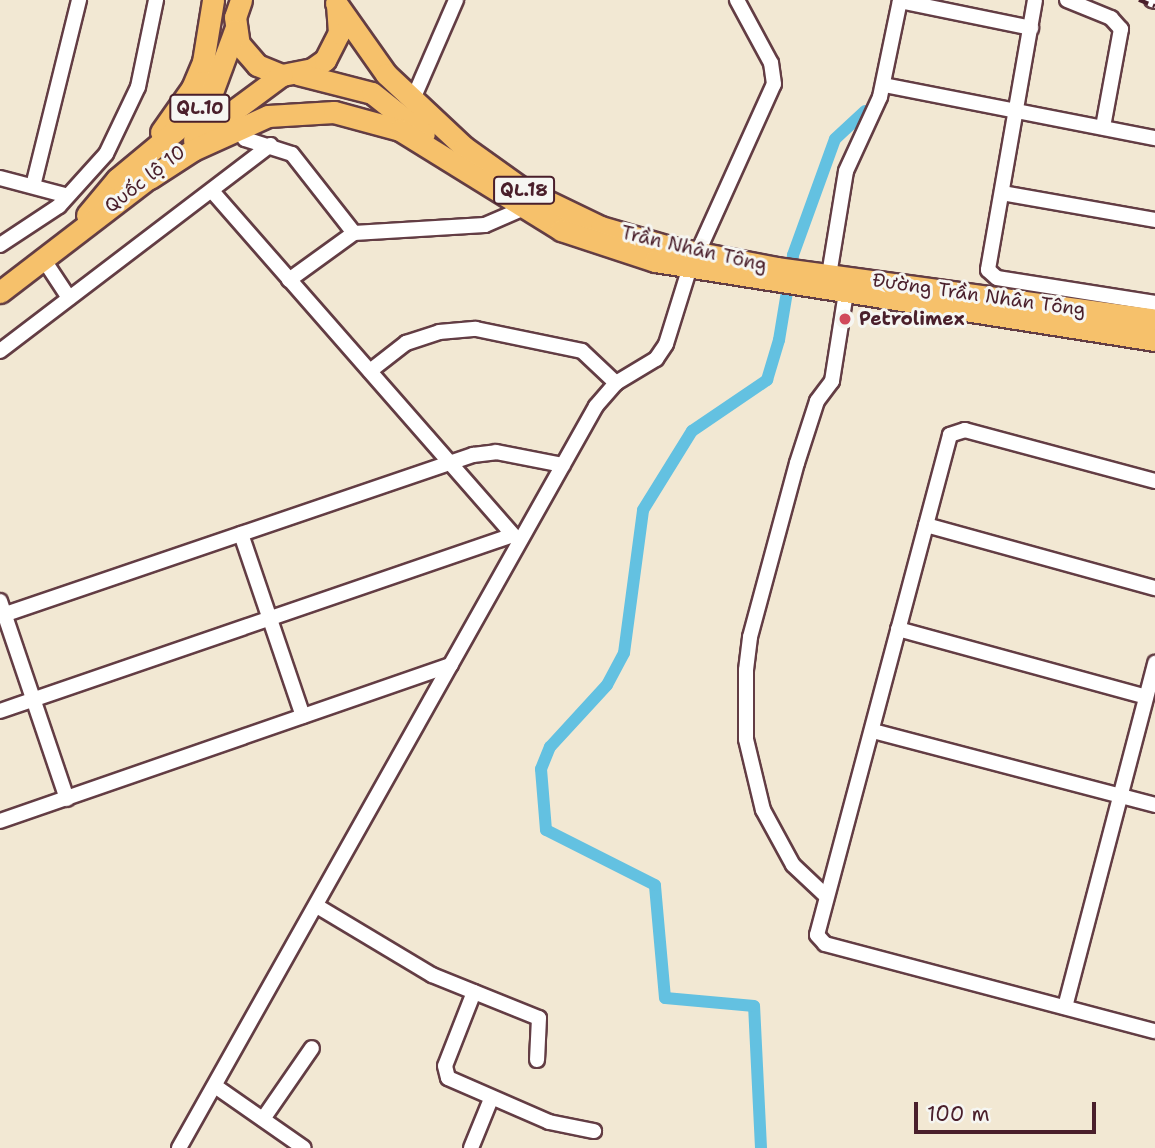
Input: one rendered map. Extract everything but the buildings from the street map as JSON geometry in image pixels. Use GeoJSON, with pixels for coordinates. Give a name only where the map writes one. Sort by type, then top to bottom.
{"type":"FeatureCollection","features":[{"type":"Feature","properties":{"kind":"highway","name":"Quốc lộ 10"},"geometry":{"type":"LineString","coordinates":[[143,171],[192,88],[203,62],[214,0]]}},
{"type":"Feature","properties":{"kind":"highway","name":"Quốc lộ 10"},"geometry":{"type":"LineString","coordinates":[[143,171],[211,95],[236,30],[239,2]]}},
{"type":"Feature","properties":{"kind":"highway","name":"Quốc lộ 10"},"geometry":{"type":"LineString","coordinates":[[0,292],[143,171],[257,90],[319,64],[334,48],[340,18],[335,2]]}},
{"type":"Feature","properties":{"kind":"highway","name":"Trần Nhân Tông"},"geometry":{"type":"LineString","coordinates":[[335,2],[357,38],[413,99],[464,147],[524,190],[601,228],[694,260]]}},
{"type":"Feature","properties":{"kind":"highway","name":"Trần Nhân Tông"},"geometry":{"type":"LineString","coordinates":[[236,30],[239,44],[257,65],[372,93],[396,109],[472,178]]}},
{"type":"Feature","properties":{"kind":"highway","name":"Trần Nhân Tông"},"geometry":{"type":"LineString","coordinates":[[143,171],[268,116],[311,110],[366,119],[400,130],[522,209],[590,241],[802,279]]}},
{"type":"Feature","properties":{"kind":"highway","name":"Đường Trần Nhân Tông"},"geometry":{"type":"LineString","coordinates":[[802,279],[829,275],[1155,332]]}},
{"type":"Feature","properties":{"kind":"highway","name":"Đường Trần Nhân Tông"},"geometry":{"type":"LineString","coordinates":[[802,279],[846,293],[1155,332]]}},
{"type":"Feature","properties":{"kind":"street"},"geometry":{"type":"LineString","coordinates":[[33,186],[79,0]]}},
{"type":"Feature","properties":{"kind":"street"},"geometry":{"type":"LineString","coordinates":[[0,245],[68,196],[106,154],[138,87],[156,0]]}},
{"type":"Feature","properties":{"kind":"street"},"geometry":{"type":"LineString","coordinates":[[413,99],[456,0]]}},
{"type":"Feature","properties":{"kind":"street"},"geometry":{"type":"LineString","coordinates":[[179,1148],[451,664],[516,537],[563,465],[596,407],[617,383],[656,359],[666,344],[694,260],[774,84],[772,63],[737,0]]}},
{"type":"Feature","properties":{"kind":"street"},"geometry":{"type":"LineString","coordinates":[[829,275],[846,172],[884,85],[900,0],[1031,28]]}},
{"type":"Feature","properties":{"kind":"street"},"geometry":{"type":"LineString","coordinates":[[1035,0],[988,264],[990,274],[1155,303]]}},
{"type":"Feature","properties":{"kind":"street"},"geometry":{"type":"LineString","coordinates":[[1067,0],[1111,18],[1121,29],[1103,127]]}},
{"type":"Feature","properties":{"kind":"street"},"geometry":{"type":"LineString","coordinates":[[884,85],[1155,138]]}},
{"type":"Feature","properties":{"kind":"street"},"geometry":{"type":"LineString","coordinates":[[238,128],[245,139],[292,154],[354,233]]}},
{"type":"Feature","properties":{"kind":"street"},"geometry":{"type":"LineString","coordinates":[[0,351],[270,145]]}},
{"type":"Feature","properties":{"kind":"street"},"geometry":{"type":"LineString","coordinates":[[0,178],[68,196]]}},
{"type":"Feature","properties":{"kind":"street"},"geometry":{"type":"LineString","coordinates":[[212,191],[516,537]]}},
{"type":"Feature","properties":{"kind":"street"},"geometry":{"type":"LineString","coordinates":[[1002,193],[1155,220]]}},
{"type":"Feature","properties":{"kind":"street"},"geometry":{"type":"LineString","coordinates":[[289,280],[354,233],[485,225],[522,209]]}},
{"type":"Feature","properties":{"kind":"street"},"geometry":{"type":"LineString","coordinates":[[42,257],[69,298]]}},
{"type":"Feature","properties":{"kind":"street"},"geometry":{"type":"LineString","coordinates":[[826,896],[793,865],[763,810],[746,739],[746,670],[750,637],[797,463],[817,401],[832,381],[846,293]]}},
{"type":"Feature","properties":{"kind":"street"},"geometry":{"type":"LineString","coordinates":[[370,371],[407,343],[439,332],[476,329],[582,351],[617,383]]}},
{"type":"Feature","properties":{"kind":"street"},"geometry":{"type":"LineString","coordinates":[[1155,481],[959,430],[950,435],[817,935],[825,944],[1155,1031]]}},
{"type":"Feature","properties":{"kind":"street"},"geometry":{"type":"LineString","coordinates":[[67,799],[2,611],[451,463],[496,452],[563,465]]}},
{"type":"Feature","properties":{"kind":"street"},"geometry":{"type":"LineString","coordinates":[[926,524],[1155,588]]}},
{"type":"Feature","properties":{"kind":"street"},"geometry":{"type":"LineString","coordinates":[[241,534],[303,716]]}},
{"type":"Feature","properties":{"kind":"street"},"geometry":{"type":"LineString","coordinates":[[0,711],[516,537]]}},
{"type":"Feature","properties":{"kind":"street"},"geometry":{"type":"LineString","coordinates":[[898,629],[1146,697]]}},
{"type":"Feature","properties":{"kind":"street"},"geometry":{"type":"LineString","coordinates":[[1065,1007],[1155,663]]}},
{"type":"Feature","properties":{"kind":"street"},"geometry":{"type":"LineString","coordinates":[[0,821],[451,664]]}},
{"type":"Feature","properties":{"kind":"street"},"geometry":{"type":"LineString","coordinates":[[873,731],[1155,805]]}},
{"type":"Feature","properties":{"kind":"street"},"geometry":{"type":"LineString","coordinates":[[317,906],[432,975],[539,1018],[537,1060]]}},
{"type":"Feature","properties":{"kind":"street"},"geometry":{"type":"LineString","coordinates":[[474,992],[444,1073],[491,1099],[549,1122],[594,1131]]}},
{"type":"Feature","properties":{"kind":"street"},"geometry":{"type":"LineString","coordinates":[[263,1119],[312,1048]]}},
{"type":"Feature","properties":{"kind":"street"},"geometry":{"type":"LineString","coordinates":[[215,1086],[304,1148]]}},
{"type":"Feature","properties":{"kind":"street"},"geometry":{"type":"LineString","coordinates":[[471,1148],[491,1099]]}},
{"type":"Feature","properties":{"kind":"waterway"},"geometry":{"type":"LineString","coordinates":[[761,1148],[754,1006],[665,998],[655,885],[546,830],[541,769],[550,747],[607,685],[624,653],[643,510],[692,431],[767,380],[779,340],[793,255],[835,139],[865,111]]}},
{"type":"Feature","properties":{"kind":"railway"},"geometry":{"type":"LineString","coordinates":[[1139,0],[1155,6]]}},
{"type":"Feature","properties":{"kind":"place","name":"Petrolimex"},"geometry":{"type":"Point","coordinates":[845,319]}}]}
